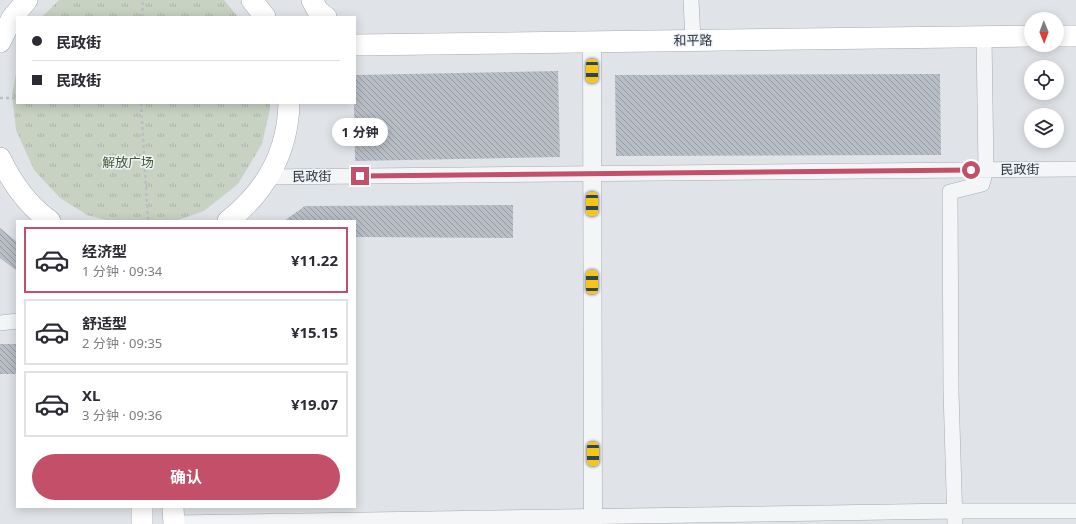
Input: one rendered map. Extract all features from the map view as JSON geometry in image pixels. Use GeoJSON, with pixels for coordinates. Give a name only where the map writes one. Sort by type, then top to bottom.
{"type":"FeatureCollection","features":[{"type":"Feature","properties":{"kind":"main road"},"geometry":{"type":"LineString","coordinates":[[0,42],[12,18],[27,0]]}},
{"type":"Feature","properties":{"kind":"main road"},"geometry":{"type":"LineString","coordinates":[[252,0],[264,16]]}},
{"type":"Feature","properties":{"kind":"main road"},"geometry":{"type":"LineString","coordinates":[[312,0],[318,11],[325,16]]}},
{"type":"Feature","properties":{"kind":"main road"},"geometry":{"type":"LineString","coordinates":[[356,32],[363,35],[430,44]]}},
{"type":"Feature","properties":{"kind":"main road","name":"和平路"},"geometry":{"type":"LineString","coordinates":[[356,45],[1024,36]]}},
{"type":"Feature","properties":{"kind":"main road"},"geometry":{"type":"LineString","coordinates":[[1064,36],[1076,36]]}},
{"type":"Feature","properties":{"kind":"main road"},"geometry":{"type":"LineString","coordinates":[[229,220],[260,190],[274,167],[284,142],[289,116],[289,104]]}},
{"type":"Feature","properties":{"kind":"main road"},"geometry":{"type":"LineString","coordinates":[[0,158],[22,196],[49,220]]}},
{"type":"Feature","properties":{"kind":"main road"},"geometry":{"type":"LineString","coordinates":[[142,508],[142,524]]}},
{"type":"Feature","properties":{"kind":"street"},"geometry":{"type":"LineString","coordinates":[[690,0],[693,40]]}},
{"type":"Feature","properties":{"kind":"street"},"geometry":{"type":"LineString","coordinates":[[955,518],[951,391],[950,192],[982,184],[986,170],[984,36]]}},
{"type":"Feature","properties":{"kind":"street"},"geometry":{"type":"LineString","coordinates":[[592,42],[593,520]]}},
{"type":"Feature","properties":{"kind":"street","name":"民政街"},"geometry":{"type":"LineString","coordinates":[[268,177],[1076,169]]}},
{"type":"Feature","properties":{"kind":"street"},"geometry":{"type":"LineString","coordinates":[[0,323],[16,321]]}},
{"type":"Feature","properties":{"kind":"street"},"geometry":{"type":"LineString","coordinates":[[174,518],[291,523],[955,518],[1076,511]]}},
{"type":"Feature","properties":{"kind":"path"},"geometry":{"type":"LineString","coordinates":[[142,16],[143,0]]}},
{"type":"Feature","properties":{"kind":"path"},"geometry":{"type":"LineString","coordinates":[[0,98],[16,98]]}},
{"type":"Feature","properties":{"kind":"path"},"geometry":{"type":"LineString","coordinates":[[141,104],[148,220]]}},
{"type":"Feature","properties":{"kind":"green space"},"geometry":{"type":"Polygon","coordinates":[[[59,0],[224,0],[237,16],[43,16],[59,0]]]}},
{"type":"Feature","properties":{"kind":"green space","name":"解放广场"},"geometry":{"type":"Polygon","coordinates":[[[16,74],[16,104],[270,104],[270,109],[262,144],[238,184],[204,211],[178,220],[106,220],[87,215],[60,198],[34,170],[16,130],[12,94],[16,74]]]}},
{"type":"Feature","properties":{"kind":"building"},"geometry":{"type":"Polygon","coordinates":[[[558,71],[560,157],[355,161],[354,104],[356,104],[356,75],[558,71]]]}},
{"type":"Feature","properties":{"kind":"building"},"geometry":{"type":"Polygon","coordinates":[[[940,74],[941,155],[616,156],[615,75],[940,74]]]}},
{"type":"Feature","properties":{"kind":"building"},"geometry":{"type":"Polygon","coordinates":[[[513,205],[513,238],[356,237],[356,220],[285,220],[305,206],[513,205]]]}},
{"type":"Feature","properties":{"kind":"building"},"geometry":{"type":"Polygon","coordinates":[[[0,228],[16,241],[16,270],[0,258],[0,228]]]}},
{"type":"Feature","properties":{"kind":"building"},"geometry":{"type":"Polygon","coordinates":[[[0,344],[16,344],[16,374],[0,374],[0,344]]]}},
{"type":"Feature","properties":{"kind":"route"},"geometry":{"type":"LineString","coordinates":[[360,176],[971,170]]}}]}
